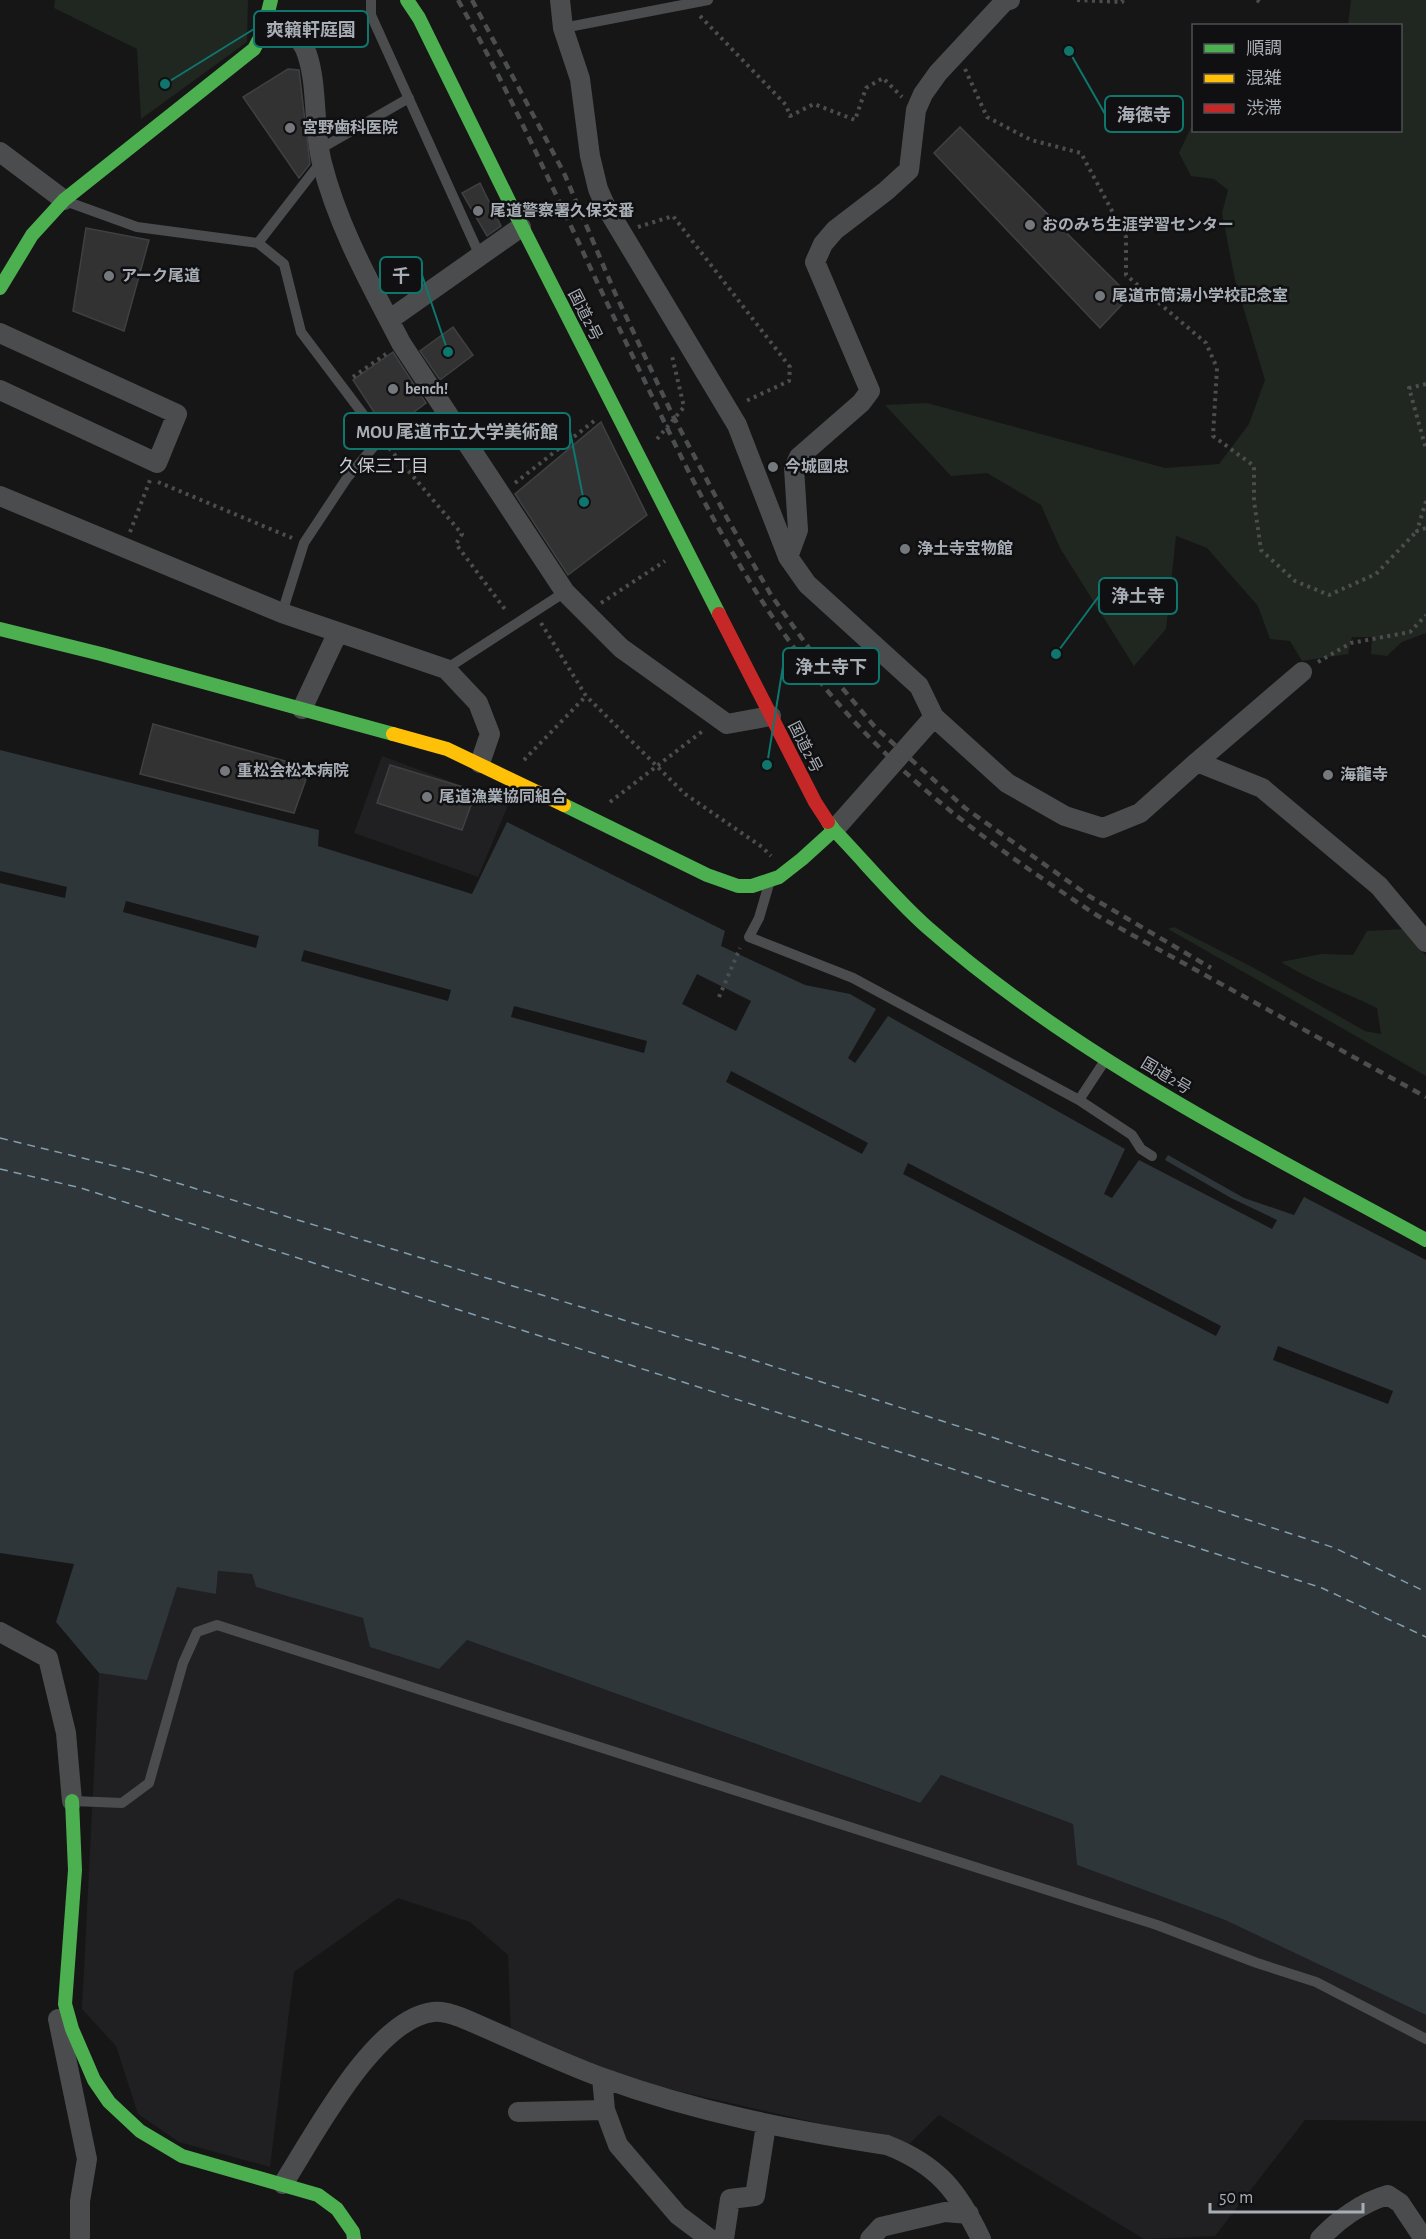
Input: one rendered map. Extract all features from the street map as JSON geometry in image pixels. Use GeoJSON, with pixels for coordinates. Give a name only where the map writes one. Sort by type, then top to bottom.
{"type":"FeatureCollection","features":[{"type":"Feature","properties":{"kind":"main road","name":"国道2号"},"geometry":{"type":"LineString","coordinates":[[407,0],[419,18],[521,226],[815,802],[834,830],[927,927],[1013,996],[1106,1060],[1202,1117],[1426,1240]]}},
{"type":"Feature","properties":{"kind":"main road"},"geometry":{"type":"LineString","coordinates":[[0,288],[33,235],[64,200],[254,49],[260,42],[269,9]]}},
{"type":"Feature","properties":{"kind":"main road"},"geometry":{"type":"LineString","coordinates":[[0,629],[447,749],[707,875],[739,886],[766,884],[786,872],[834,830]]}},
{"type":"Feature","properties":{"kind":"main road"},"geometry":{"type":"LineString","coordinates":[[72,1801],[75,1870],[65,2004],[72,2029],[94,2080],[109,2102],[140,2131],[182,2156],[318,2195],[337,2209],[353,2232],[354,2239]]}},
{"type":"Feature","properties":{"kind":"street"},"geometry":{"type":"LineString","coordinates":[[560,0],[563,28],[579,79],[590,156],[604,205],[736,425],[788,557],[807,584],[919,686],[934,717],[1007,783],[1065,816],[1103,828],[1140,813],[1302,672]]}},
{"type":"Feature","properties":{"kind":"street"},"geometry":{"type":"LineString","coordinates":[[788,557],[798,530],[794,468],[799,457],[861,403],[870,391],[815,262],[823,244],[835,230],[886,191],[909,170],[916,110],[928,87],[1005,1],[1010,0]]}},
{"type":"Feature","properties":{"kind":"street"},"geometry":{"type":"LineString","coordinates":[[269,9],[296,35],[307,53],[321,155],[349,242],[401,343],[565,592],[621,648],[727,724],[771,716]]}},
{"type":"Feature","properties":{"kind":"street"},"geometry":{"type":"LineString","coordinates":[[0,152],[64,200]]}},
{"type":"Feature","properties":{"kind":"street"},"geometry":{"type":"LineString","coordinates":[[390,320],[521,226]]}},
{"type":"Feature","properties":{"kind":"street"},"geometry":{"type":"LineString","coordinates":[[0,333],[177,414],[154,471],[0,390]]}},
{"type":"Feature","properties":{"kind":"street"},"geometry":{"type":"LineString","coordinates":[[1,499],[282,613],[446,669],[478,703],[490,734],[480,763]]}},
{"type":"Feature","properties":{"kind":"street"},"geometry":{"type":"LineString","coordinates":[[302,709],[338,632]]}},
{"type":"Feature","properties":{"kind":"street"},"geometry":{"type":"LineString","coordinates":[[834,830],[934,717]]}},
{"type":"Feature","properties":{"kind":"street"},"geometry":{"type":"LineString","coordinates":[[1197,762],[1262,788],[1379,886],[1426,942]]}},
{"type":"Feature","properties":{"kind":"street"},"geometry":{"type":"LineString","coordinates":[[0,1632],[48,1658],[66,1733],[72,1801]]}},
{"type":"Feature","properties":{"kind":"street"},"geometry":{"type":"LineString","coordinates":[[65,2004],[57,2016],[87,2159],[80,2202],[80,2239]]}},
{"type":"Feature","properties":{"kind":"street"},"geometry":{"type":"LineString","coordinates":[[283,2184],[361,2063],[392,2032],[408,2020],[422,2014],[442,2012],[460,2017],[602,2078],[766,2125],[887,2145],[900,2150],[914,2157],[947,2183],[959,2196],[981,2239]]}},
{"type":"Feature","properties":{"kind":"street"},"geometry":{"type":"LineString","coordinates":[[602,2078],[604,2110],[618,2145],[678,2215],[710,2239]]}},
{"type":"Feature","properties":{"kind":"street"},"geometry":{"type":"LineString","coordinates":[[518,2112],[604,2110]]}},
{"type":"Feature","properties":{"kind":"street"},"geometry":{"type":"LineString","coordinates":[[724,2239],[730,2199],[755,2196],[766,2125]]}},
{"type":"Feature","properties":{"kind":"street"},"geometry":{"type":"LineString","coordinates":[[1320,2239],[1373,2199],[1388,2195],[1400,2203],[1424,2239]]}},
{"type":"Feature","properties":{"kind":"street"},"geometry":{"type":"LineString","coordinates":[[870,2239],[881,2227],[945,2212],[969,2214]]}},
{"type":"Feature","properties":{"kind":"lane"},"geometry":{"type":"LineString","coordinates":[[371,0],[371,15],[480,256]]}},
{"type":"Feature","properties":{"kind":"lane"},"geometry":{"type":"LineString","coordinates":[[563,28],[708,0]]}},
{"type":"Feature","properties":{"kind":"lane"},"geometry":{"type":"LineString","coordinates":[[258,243],[321,155],[409,98]]}},
{"type":"Feature","properties":{"kind":"lane"},"geometry":{"type":"LineString","coordinates":[[64,200],[137,227],[258,243],[284,264],[301,332],[381,438],[347,478],[304,543],[282,613]]}},
{"type":"Feature","properties":{"kind":"lane"},"geometry":{"type":"LineString","coordinates":[[446,669],[565,592]]}},
{"type":"Feature","properties":{"kind":"lane"},"geometry":{"type":"LineString","coordinates":[[770,881],[759,918],[749,937],[853,978],[1079,1101],[1132,1135],[1141,1149],[1152,1156]]}},
{"type":"Feature","properties":{"kind":"lane"},"geometry":{"type":"LineString","coordinates":[[1079,1101],[1106,1060]]}},
{"type":"Feature","properties":{"kind":"lane"},"geometry":{"type":"LineString","coordinates":[[72,1801],[122,1803],[149,1784],[183,1663],[198,1632],[217,1625],[1157,1925],[1257,1963],[1316,1982],[1426,2039]]}},
{"type":"Feature","properties":{"kind":"path"},"geometry":{"type":"LineString","coordinates":[[1077,0],[1122,2],[1123,0]]}},
{"type":"Feature","properties":{"kind":"path"},"geometry":{"type":"LineString","coordinates":[[689,5],[786,105],[790,116],[814,104],[855,120],[866,88],[883,78],[916,110]]}},
{"type":"Feature","properties":{"kind":"path"},"geometry":{"type":"LineString","coordinates":[[957,52],[987,117],[1031,140],[1082,153],[1126,237],[1126,275],[1206,343],[1217,368],[1213,436],[1254,466],[1254,501],[1261,550],[1296,581],[1329,595],[1376,574],[1418,531],[1426,528]]}},
{"type":"Feature","properties":{"kind":"path"},"geometry":{"type":"LineString","coordinates":[[620,232],[673,216],[790,366],[789,381],[728,410]]}},
{"type":"Feature","properties":{"kind":"path"},"geometry":{"type":"LineString","coordinates":[[649,434],[654,443],[684,407],[671,356],[679,329]]}},
{"type":"Feature","properties":{"kind":"path"},"geometry":{"type":"LineString","coordinates":[[341,385],[401,343]]}},
{"type":"Feature","properties":{"kind":"path"},"geometry":{"type":"LineString","coordinates":[[1426,384],[1409,388],[1426,449]]}},
{"type":"Feature","properties":{"kind":"path"},"geometry":{"type":"LineString","coordinates":[[501,495],[613,406]]}},
{"type":"Feature","properties":{"kind":"path"},"geometry":{"type":"LineString","coordinates":[[381,438],[462,534],[456,544],[515,624]]}},
{"type":"Feature","properties":{"kind":"path"},"geometry":{"type":"LineString","coordinates":[[124,548],[154,471],[304,543]]}},
{"type":"Feature","properties":{"kind":"path"},"geometry":{"type":"LineString","coordinates":[[1418,531],[1426,501]]}},
{"type":"Feature","properties":{"kind":"path"},"geometry":{"type":"LineString","coordinates":[[586,613],[686,547]]}},
{"type":"Feature","properties":{"kind":"path"},"geometry":{"type":"LineString","coordinates":[[534,612],[586,696],[685,794],[762,847],[786,872]]}},
{"type":"Feature","properties":{"kind":"path"},"geometry":{"type":"LineString","coordinates":[[1302,672],[1351,644],[1410,632],[1426,615]]}},
{"type":"Feature","properties":{"kind":"path"},"geometry":{"type":"LineString","coordinates":[[507,778],[586,696]]}},
{"type":"Feature","properties":{"kind":"path"},"geometry":{"type":"LineString","coordinates":[[591,818],[656,765],[719,719]]}},
{"type":"Feature","properties":{"kind":"path"},"geometry":{"type":"LineString","coordinates":[[719,997],[740,948]]}},
{"type":"Feature","properties":{"kind":"shaded area"},"geometry":{"type":"Polygon","coordinates":[[[55,0],[248,0],[247,42],[141,119],[137,49],[54,8],[55,0]]]}},
{"type":"Feature","properties":{"kind":"shaded area"},"geometry":{"type":"Polygon","coordinates":[[[1351,0],[1426,0],[1426,633],[1402,642],[1387,656],[1371,654],[1372,637],[1352,637],[1348,654],[1302,661],[1290,641],[1270,639],[1258,606],[1207,548],[1176,536],[1166,629],[1134,666],[1060,548],[1041,505],[987,473],[951,476],[885,405],[927,403],[1165,468],[1219,464],[1249,424],[1265,380],[1235,280],[1222,213],[1228,190],[1214,179],[1191,176],[1179,153],[1192,125],[1192,132],[1402,132],[1402,24],[1348,24],[1351,0]]]}},
{"type":"Feature","properties":{"kind":"shaded area"},"geometry":{"type":"Polygon","coordinates":[[[0,750],[319,830],[318,846],[472,894],[507,822],[725,931],[721,946],[805,985],[850,994],[876,1009],[848,1058],[855,1063],[888,1016],[1125,1149],[1104,1194],[1112,1198],[1139,1160],[1272,1229],[1277,1220],[1231,1198],[1165,1160],[1168,1155],[1244,1198],[1294,1215],[1304,1197],[1426,1260],[1426,2015],[1225,1920],[1077,1865],[1073,1824],[941,1775],[920,1803],[467,1640],[439,1669],[370,1647],[363,1618],[256,1587],[252,1574],[218,1571],[216,1594],[177,1587],[147,1680],[99,1673],[56,1622],[74,1564],[0,1553],[0,750]]]}},
{"type":"Feature","properties":{"kind":"shaded area"},"geometry":{"type":"Polygon","coordinates":[[[382,756],[509,803],[478,877],[354,833],[382,756]]]}},
{"type":"Feature","properties":{"kind":"shaded area"},"geometry":{"type":"Polygon","coordinates":[[[1174,927],[1254,968],[1365,1031],[1381,1034],[1377,1008],[1281,962],[1321,954],[1353,955],[1367,931],[1404,929],[1426,956],[1426,1076],[1168,929],[1174,927]]]}},
{"type":"Feature","properties":{"kind":"shaded area"},"geometry":{"type":"Polygon","coordinates":[[[218,1571],[252,1574],[256,1587],[364,1618],[467,1640],[919,1803],[941,1775],[1073,1824],[1077,1865],[1225,1920],[1426,2015],[1426,2121],[1305,2120],[1215,2236],[1144,2239],[939,2115],[909,2144],[634,2081],[511,2036],[508,1955],[470,1922],[398,1898],[294,1972],[270,2167],[179,2142],[138,2114],[116,2046],[82,2009],[99,1673],[147,1679],[177,1586],[216,1594],[218,1571]]]}},
{"type":"Feature","properties":{"kind":"pier"},"geometry":{"type":"Polygon","coordinates":[[[0,871],[67,887],[65,898],[0,883],[0,871]]]}},
{"type":"Feature","properties":{"kind":"pier"},"geometry":{"type":"Polygon","coordinates":[[[126,901],[259,936],[256,948],[123,912],[126,901]]]}},
{"type":"Feature","properties":{"kind":"pier"},"geometry":{"type":"Polygon","coordinates":[[[304,950],[451,990],[448,1001],[301,961],[304,950]]]}},
{"type":"Feature","properties":{"kind":"pier"},"geometry":{"type":"Polygon","coordinates":[[[697,974],[751,1001],[736,1031],[682,1004],[697,974]]]}},
{"type":"Feature","properties":{"kind":"pier"},"geometry":{"type":"Polygon","coordinates":[[[514,1006],[647,1041],[644,1053],[511,1017],[514,1006]]]}},
{"type":"Feature","properties":{"kind":"pier"},"geometry":{"type":"Polygon","coordinates":[[[731,1071],[868,1143],[862,1154],[726,1082],[731,1071]]]}},
{"type":"Feature","properties":{"kind":"pier"},"geometry":{"type":"Polygon","coordinates":[[[908,1163],[1221,1326],[1216,1336],[903,1174],[908,1163]]]}},
{"type":"Feature","properties":{"kind":"pier"},"geometry":{"type":"Polygon","coordinates":[[[1278,1346],[1393,1391],[1388,1404],[1273,1360],[1278,1346]]]}},
{"type":"Feature","properties":{"kind":"building","name":"宮野歯科医院"},"geometry":{"type":"Polygon","coordinates":[[[288,69],[299,70],[310,164],[299,178],[243,97],[288,69]]]}},
{"type":"Feature","properties":{"kind":"building","name":"おのみち生涯学習センター"},"geometry":{"type":"Polygon","coordinates":[[[960,127],[1130,296],[1100,328],[934,153],[960,127]]]}},
{"type":"Feature","properties":{"kind":"building"},"geometry":{"type":"Polygon","coordinates":[[[480,183],[501,226],[487,236],[462,193],[480,183]]]}},
{"type":"Feature","properties":{"kind":"building","name":"アーク尾道"},"geometry":{"type":"Polygon","coordinates":[[[86,228],[149,240],[124,331],[73,311],[86,228]]]}},
{"type":"Feature","properties":{"kind":"building"},"geometry":{"type":"Polygon","coordinates":[[[453,327],[473,355],[440,380],[420,351],[453,327]]]}},
{"type":"Feature","properties":{"kind":"building","name":"bench!"},"geometry":{"type":"Polygon","coordinates":[[[393,352],[426,403],[387,432],[353,380],[393,352]]]}},
{"type":"Feature","properties":{"kind":"building"},"geometry":{"type":"Polygon","coordinates":[[[601,422],[647,515],[568,575],[515,494],[601,422]]]}},
{"type":"Feature","properties":{"kind":"building","name":"重松会松本病院"},"geometry":{"type":"Polygon","coordinates":[[[153,724],[310,768],[294,813],[140,774],[153,724]]]}},
{"type":"Feature","properties":{"kind":"building","name":"尾道漁業協同組合"},"geometry":{"type":"Polygon","coordinates":[[[390,765],[476,791],[462,830],[377,803],[390,765]]]}},
{"type":"Feature","properties":{"kind":"ferry route"},"geometry":{"type":"LineString","coordinates":[[0,1138],[148,1174],[744,1357],[1335,1548],[1426,1592]]}},
{"type":"Feature","properties":{"kind":"ferry route"},"geometry":{"type":"LineString","coordinates":[[0,1169],[81,1188],[1322,1588],[1426,1637]]}},
{"type":"Feature","properties":{"kind":"railway"},"geometry":{"type":"LineString","coordinates":[[458,0],[520,119],[659,411],[704,500],[753,587],[810,670],[842,708],[902,769],[955,815],[1011,857],[1098,916],[1426,1097]]}},
{"type":"Feature","properties":{"kind":"railway"},"geometry":{"type":"LineString","coordinates":[[472,0],[564,173],[615,293],[672,414],[771,595],[811,651],[875,727],[965,808],[1089,896],[1211,968]]}},
{"type":"Feature","properties":{"kind":"traffic: fast"},"geometry":{"type":"LineString","coordinates":[[0,288],[32,235],[64,200],[254,49],[263,32],[271,0]]}},
{"type":"Feature","properties":{"kind":"traffic: fast"},"geometry":{"type":"LineString","coordinates":[[407,0],[419,18],[510,203],[719,614]]}},
{"type":"Feature","properties":{"kind":"traffic: fast"},"geometry":{"type":"LineString","coordinates":[[0,629],[101,654],[393,734]]}},
{"type":"Feature","properties":{"kind":"traffic: fast"},"geometry":{"type":"LineString","coordinates":[[564,805],[707,875],[738,886],[752,886],[779,877],[834,830]]}},
{"type":"Feature","properties":{"kind":"traffic: fast"},"geometry":{"type":"LineString","coordinates":[[828,822],[892,893],[928,928],[985,975],[1044,1018],[1168,1098],[1426,1240]]}},
{"type":"Feature","properties":{"kind":"traffic: fast"},"geometry":{"type":"LineString","coordinates":[[72,1801],[75,1870],[65,2004],[72,2029],[94,2080],[109,2102],[140,2131],[182,2156],[318,2195],[337,2209],[353,2232],[354,2239]]}},
{"type":"Feature","properties":{"kind":"traffic: slow"},"geometry":{"type":"LineString","coordinates":[[393,734],[447,749],[564,805]]}},
{"type":"Feature","properties":{"kind":"traffic: jam"},"geometry":{"type":"LineString","coordinates":[[719,614],[815,802],[828,822]]}},
{"type":"Feature","properties":{"kind":"place","name":"海徳寺"},"geometry":{"type":"Point","coordinates":[1069,51]}},
{"type":"Feature","properties":{"kind":"place","name":"爽籟軒庭園"},"geometry":{"type":"Point","coordinates":[165,84]}},
{"type":"Feature","properties":{"kind":"place","name":"宮野歯科医院"},"geometry":{"type":"Point","coordinates":[290,128]}},
{"type":"Feature","properties":{"kind":"place","name":"尾道警察署久保交番"},"geometry":{"type":"Point","coordinates":[478,211]}},
{"type":"Feature","properties":{"kind":"place","name":"おのみち生涯学習センター"},"geometry":{"type":"Point","coordinates":[1030,225]}},
{"type":"Feature","properties":{"kind":"place","name":"アーク尾道"},"geometry":{"type":"Point","coordinates":[109,276]}},
{"type":"Feature","properties":{"kind":"place","name":"尾道市筒湯小学校記念室"},"geometry":{"type":"Point","coordinates":[1100,296]}},
{"type":"Feature","properties":{"kind":"place","name":"千"},"geometry":{"type":"Point","coordinates":[448,352]}},
{"type":"Feature","properties":{"kind":"place","name":"bench!"},"geometry":{"type":"Point","coordinates":[393,389]}},
{"type":"Feature","properties":{"kind":"place","name":"今城國忠"},"geometry":{"type":"Point","coordinates":[773,467]}},
{"type":"Feature","properties":{"kind":"place","name":"MOU 尾道市立大学美術館"},"geometry":{"type":"Point","coordinates":[584,502]}},
{"type":"Feature","properties":{"kind":"place","name":"浄土寺宝物館"},"geometry":{"type":"Point","coordinates":[905,549]}},
{"type":"Feature","properties":{"kind":"place","name":"浄土寺"},"geometry":{"type":"Point","coordinates":[1056,654]}},
{"type":"Feature","properties":{"kind":"place","name":"浄土寺下"},"geometry":{"type":"Point","coordinates":[767,765]}},
{"type":"Feature","properties":{"kind":"place","name":"重松会松本病院"},"geometry":{"type":"Point","coordinates":[225,771]}},
{"type":"Feature","properties":{"kind":"place","name":"海龍寺"},"geometry":{"type":"Point","coordinates":[1328,775]}},
{"type":"Feature","properties":{"kind":"place","name":"尾道漁業協同組合"},"geometry":{"type":"Point","coordinates":[427,797]}},
{"type":"Feature","properties":{"kind":"district","name":"久保三丁目"},"geometry":{"type":"Point","coordinates":[384,467]}}]}
